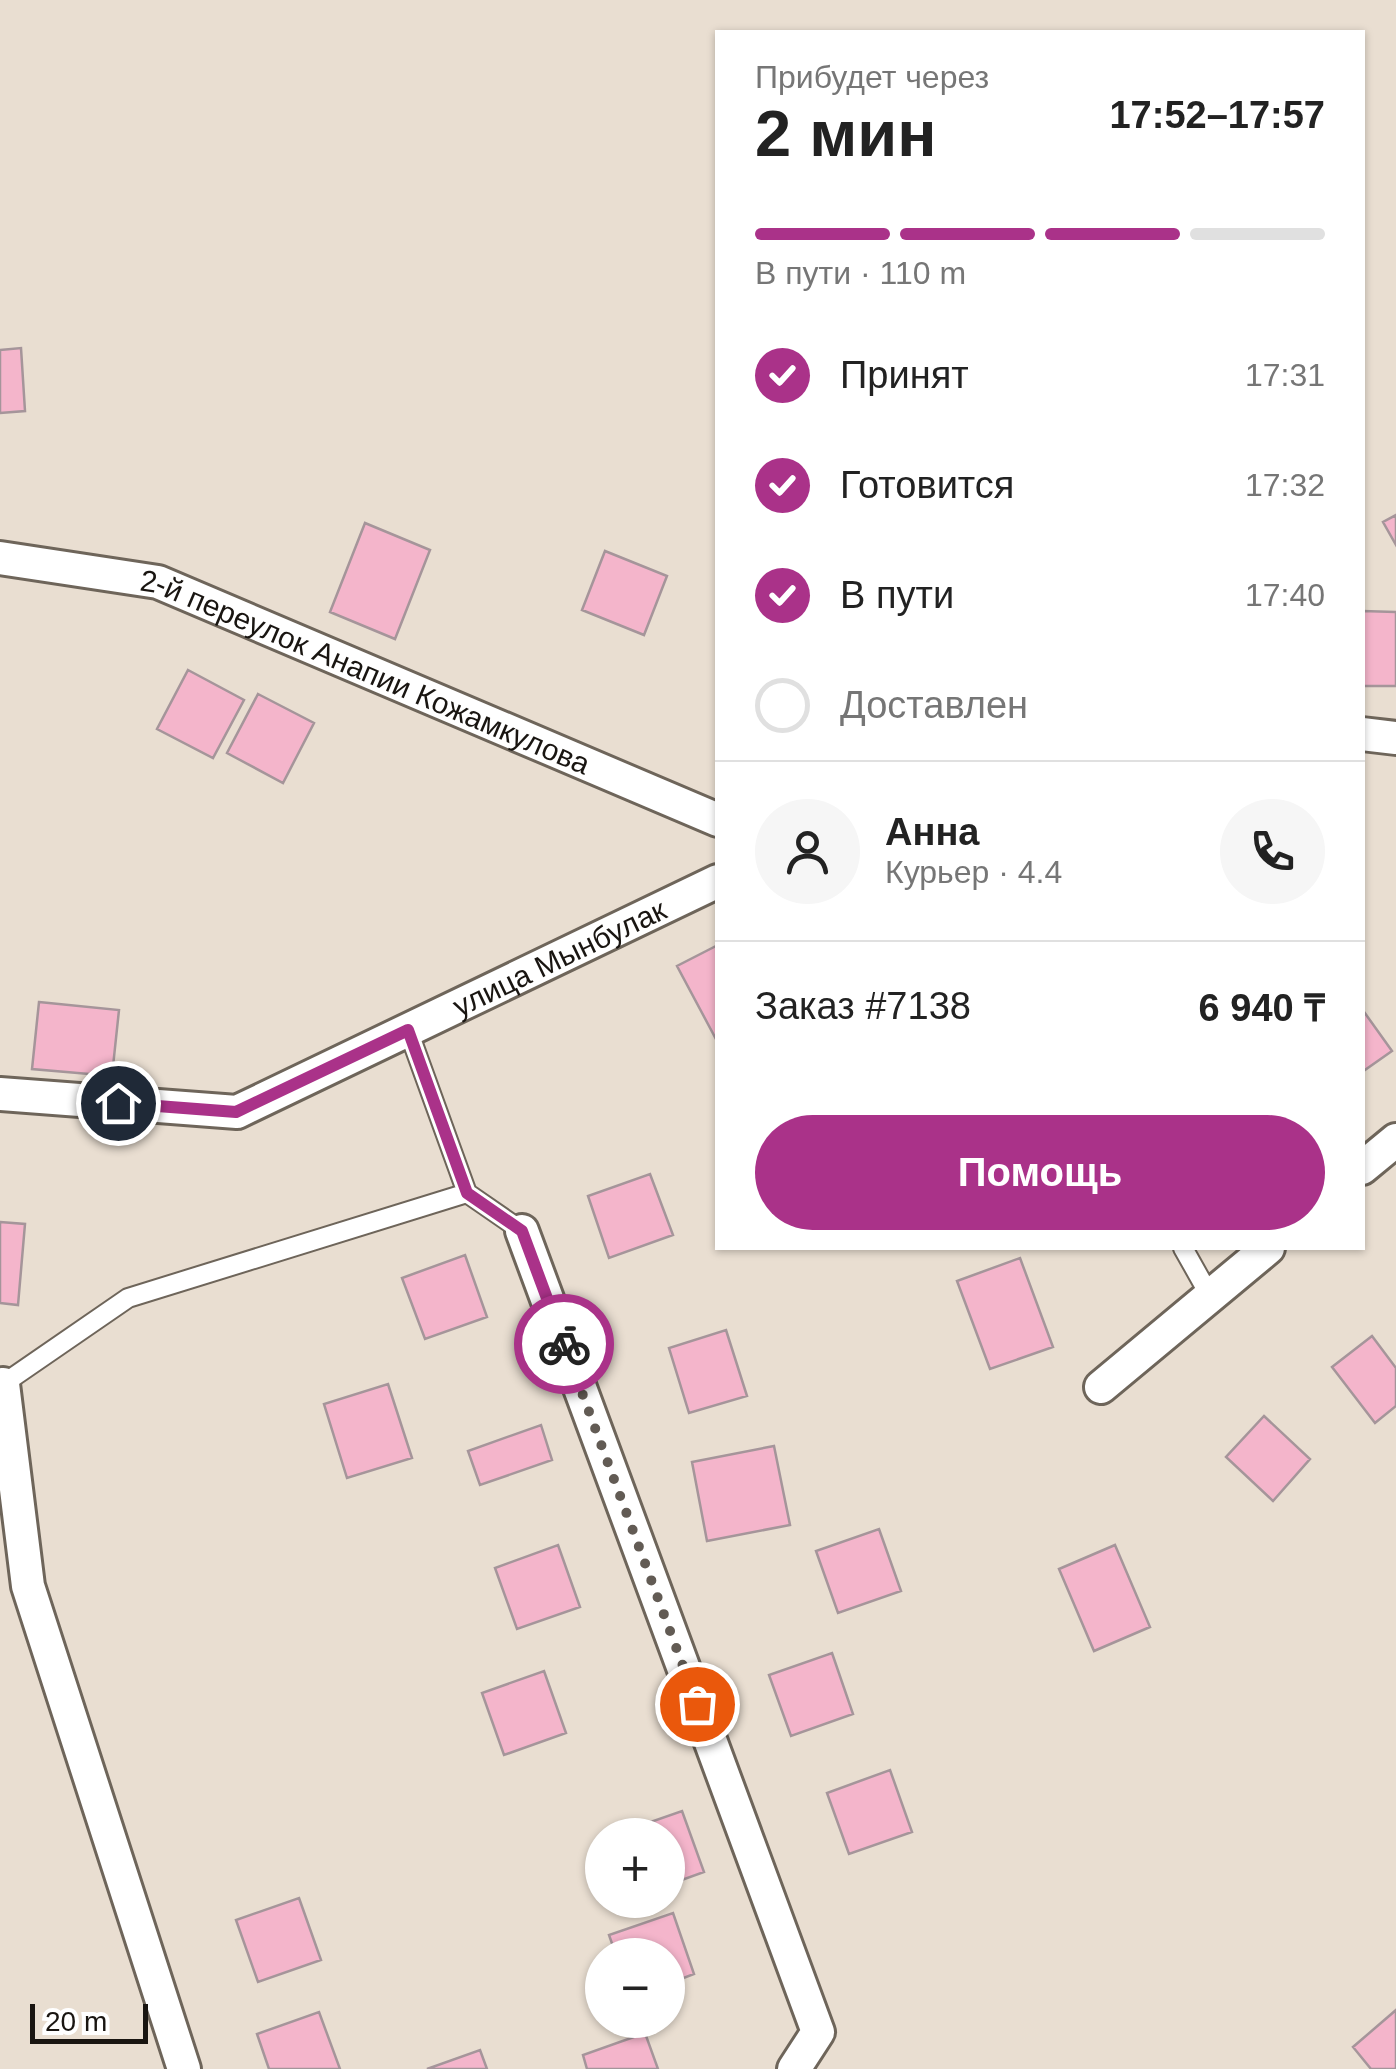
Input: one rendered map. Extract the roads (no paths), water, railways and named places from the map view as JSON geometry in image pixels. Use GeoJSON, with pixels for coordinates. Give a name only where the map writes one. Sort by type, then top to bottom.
{"type":"FeatureCollection","features":[{"type":"Feature","properties":{"kind":"street","name":"2-й переулок Анапии Кожамкулова"},"geometry":{"type":"LineString","coordinates":[[0,558],[158,582],[715,819]]}},
{"type":"Feature","properties":{"kind":"street"},"geometry":{"type":"LineString","coordinates":[[1365,734],[1396,738]]}},
{"type":"Feature","properties":{"kind":"street","name":"улица Мынбулак"},"geometry":{"type":"LineString","coordinates":[[0,1094],[236,1112],[715,883]]}},
{"type":"Feature","properties":{"kind":"street"},"geometry":{"type":"LineString","coordinates":[[1365,1166],[1396,1140]]}},
{"type":"Feature","properties":{"kind":"street"},"geometry":{"type":"LineString","coordinates":[[522,1231],[818,2032],[794,2069]]}},
{"type":"Feature","properties":{"kind":"street"},"geometry":{"type":"LineString","coordinates":[[1101,1388],[1266,1250]]}},
{"type":"Feature","properties":{"kind":"street"},"geometry":{"type":"LineString","coordinates":[[3,1384],[28,1586],[184,2069]]}},
{"type":"Feature","properties":{"kind":"lane"},"geometry":{"type":"LineString","coordinates":[[408,1030],[467,1193],[522,1231]]}},
{"type":"Feature","properties":{"kind":"lane"},"geometry":{"type":"LineString","coordinates":[[3,1384],[128,1298],[467,1193]]}},
{"type":"Feature","properties":{"kind":"lane"},"geometry":{"type":"LineString","coordinates":[[1184,1250],[1210,1296]]}}]}
